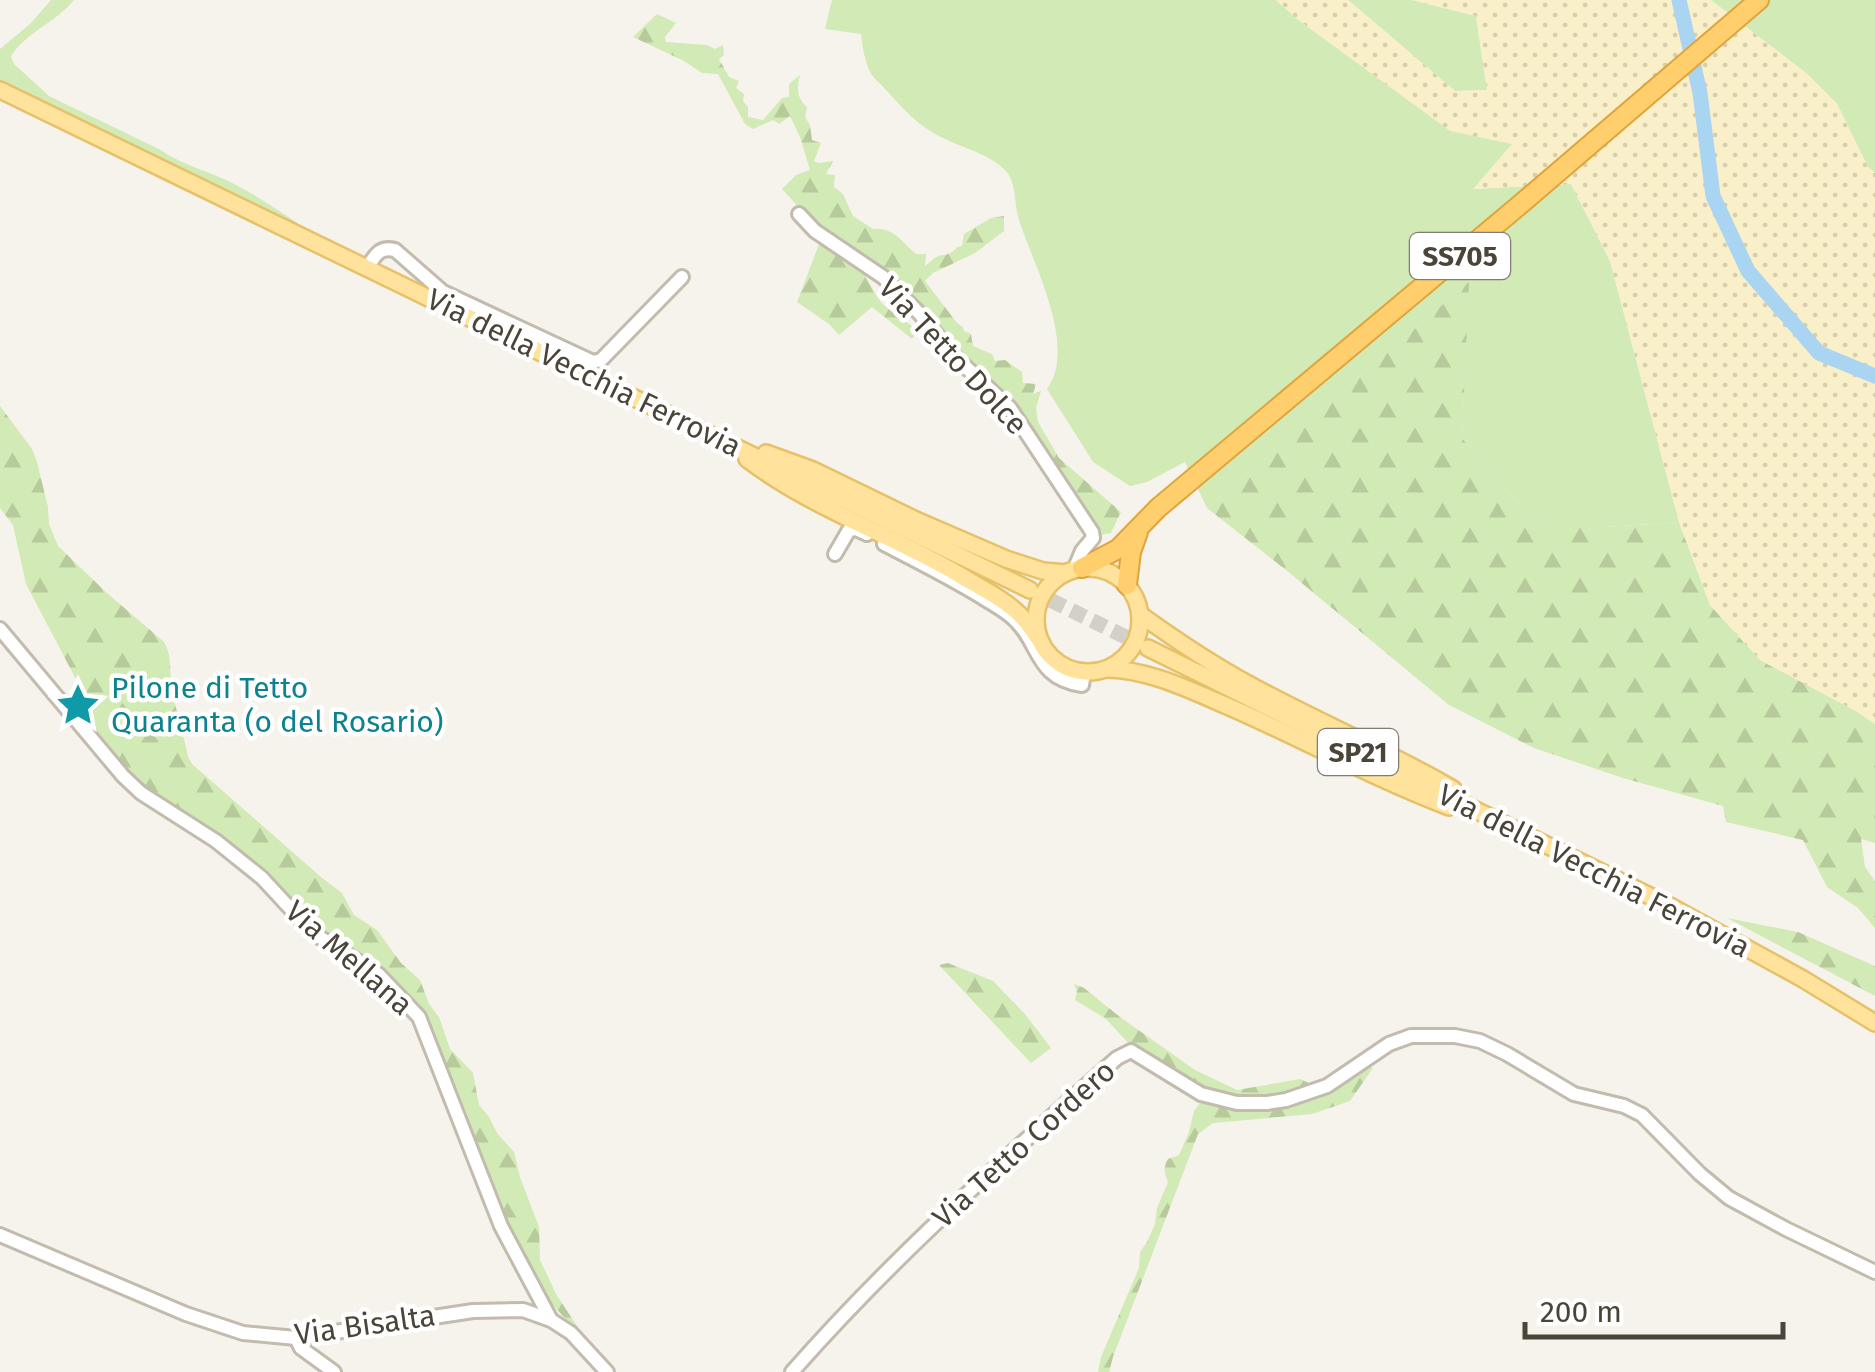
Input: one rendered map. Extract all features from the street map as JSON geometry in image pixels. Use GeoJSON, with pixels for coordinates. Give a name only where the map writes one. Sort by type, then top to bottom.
{"type":"FeatureCollection","features":[{"type":"Feature","properties":{"kind":"highway","name":"SS705"},"geometry":{"type":"LineString","coordinates":[[1074,570],[1118,549],[1158,508],[1759,0]]}},
{"type":"Feature","properties":{"kind":"highway"},"geometry":{"type":"LineString","coordinates":[[1127,585],[1133,544],[1142,522]]}},
{"type":"Feature","properties":{"kind":"main road","name":"Via della Vecchia Ferrovia"},"geometry":{"type":"LineString","coordinates":[[0,90],[1030,590]]}},
{"type":"Feature","properties":{"kind":"main road"},"geometry":{"type":"LineString","coordinates":[[720,438],[798,464],[1006,559],[1043,571],[1106,571],[1127,585],[1141,615],[1134,648],[1108,669]]}},
{"type":"Feature","properties":{"kind":"main road"},"geometry":{"type":"LineString","coordinates":[[720,438],[766,474],[985,590],[1024,618],[1055,661],[1068,669],[1084,673],[1108,669],[1134,671],[1204,696],[1534,848],[1568,856]]}},
{"type":"Feature","properties":{"kind":"main road"},"geometry":{"type":"LineString","coordinates":[[1040,642],[1036,626],[1039,602],[1047,588],[1074,570]]}},
{"type":"Feature","properties":{"kind":"main road"},"geometry":{"type":"LineString","coordinates":[[1141,615],[1215,665],[1542,834],[1568,856]]}},
{"type":"Feature","properties":{"kind":"main road","name":"Via della Vecchia Ferrovia"},"geometry":{"type":"LineString","coordinates":[[1148,648],[1720,932],[1875,1023]]}},
{"type":"Feature","properties":{"kind":"street","name":"Via Tetto Dolce"},"geometry":{"type":"LineString","coordinates":[[799,214],[815,231],[883,277],[956,358],[1010,408],[1092,532],[1093,538],[1074,570]]}},
{"type":"Feature","properties":{"kind":"street"},"geometry":{"type":"LineString","coordinates":[[366,268],[379,250],[395,250],[443,292],[593,362],[601,360],[682,277]]}},
{"type":"Feature","properties":{"kind":"street"},"geometry":{"type":"LineString","coordinates":[[835,554],[849,530],[862,532],[962,584],[1009,614],[1025,632],[1038,659],[1060,678],[1082,686],[1084,673]]}},
{"type":"Feature","properties":{"kind":"street","name":"Via Mellana"},"geometry":{"type":"LineString","coordinates":[[0,630],[140,793],[216,841],[262,878],[313,934],[378,974],[418,1017],[501,1226],[551,1320]]}},
{"type":"Feature","properties":{"kind":"street","name":"Via Tetto Cordero"},"geometry":{"type":"LineString","coordinates":[[792,1372],[868,1290],[1027,1138],[1117,1058],[1131,1051],[1201,1094],[1237,1103],[1267,1103],[1328,1086],[1388,1044],[1411,1036],[1455,1036],[1480,1041],[1574,1094],[1624,1106],[1642,1115],[1729,1198],[1875,1272]]}},
{"type":"Feature","properties":{"kind":"street","name":"Via Bisalta"},"geometry":{"type":"LineString","coordinates":[[0,1235],[218,1326],[265,1336],[296,1338],[489,1309],[523,1310],[551,1320],[581,1342],[605,1371]]}},
{"type":"Feature","properties":{"kind":"street"},"geometry":{"type":"LineString","coordinates":[[296,1338],[300,1348],[334,1372]]}},
{"type":"Feature","properties":{"kind":"green space"},"geometry":{"type":"Polygon","coordinates":[[[51,0],[74,0],[11,56],[14,64],[49,96],[238,186],[319,237],[0,82],[0,49],[51,0]]]}},
{"type":"Feature","properties":{"kind":"green space"},"geometry":{"type":"Polygon","coordinates":[[[832,0],[1276,0],[1450,130],[1513,144],[1474,189],[1571,184],[1610,261],[1679,522],[1539,527],[1462,438],[1468,283],[1207,508],[1185,462],[1147,482],[1130,486],[1093,462],[1047,389],[1058,351],[1055,328],[1019,220],[1009,175],[991,159],[933,133],[905,110],[870,72],[861,34],[825,29],[832,0]]]}},
{"type":"Feature","properties":{"kind":"green space"},"geometry":{"type":"Polygon","coordinates":[[[1348,0],[1412,0],[1476,16],[1487,90],[1455,91],[1348,0]]]}},
{"type":"Feature","properties":{"kind":"green space"},"geometry":{"type":"Polygon","coordinates":[[[1711,0],[1875,0],[1875,173],[1868,167],[1837,104],[1806,73],[1711,0]]]}},
{"type":"Feature","properties":{"kind":"green space"},"geometry":{"type":"Polygon","coordinates":[[[657,14],[676,23],[665,37],[666,42],[715,49],[723,45],[724,55],[719,59],[729,77],[739,81],[736,88],[744,94],[748,117],[763,120],[782,98],[789,97],[789,84],[800,75],[798,92],[807,107],[805,117],[812,140],[821,143],[814,161],[833,161],[826,174],[835,175],[834,187],[843,194],[853,216],[873,229],[892,232],[916,254],[926,254],[925,266],[962,246],[964,234],[991,218],[1004,216],[1004,231],[975,253],[933,273],[925,281],[957,323],[971,334],[973,346],[1022,372],[1023,383],[1036,384],[1033,394],[1041,391],[1036,408],[1038,422],[1059,458],[1121,512],[1111,533],[1101,535],[1065,481],[954,351],[927,312],[874,264],[854,261],[882,303],[918,331],[912,339],[872,307],[839,335],[797,302],[819,244],[838,252],[842,245],[829,231],[818,228],[782,189],[796,175],[810,170],[790,116],[779,124],[773,120],[753,129],[745,124],[718,74],[702,73],[633,37],[657,14]]]}},
{"type":"Feature","properties":{"kind":"green space"},"geometry":{"type":"Polygon","coordinates":[[[1469,282],[1462,438],[1539,527],[1679,522],[1710,605],[1760,660],[1875,724],[1875,843],[1861,839],[1865,867],[1875,881],[1875,928],[1858,908],[1827,887],[1803,840],[1726,822],[1723,806],[1534,748],[1449,705],[1207,508],[1469,282]]]}},
{"type":"Feature","properties":{"kind":"green space"},"geometry":{"type":"Polygon","coordinates":[[[0,406],[32,449],[58,546],[164,642],[174,700],[192,764],[342,893],[354,915],[377,930],[401,963],[420,980],[450,1049],[473,1073],[479,1105],[514,1152],[539,1227],[540,1260],[556,1294],[589,1344],[547,1299],[518,1250],[428,1022],[417,1006],[156,799],[126,772],[82,720],[81,714],[89,704],[26,584],[13,525],[0,508],[0,406]]]}},
{"type":"Feature","properties":{"kind":"green space"},"geometry":{"type":"Polygon","coordinates":[[[1727,918],[1798,932],[1875,966],[1875,996],[1727,918]]]}},
{"type":"Feature","properties":{"kind":"green space"},"geometry":{"type":"Polygon","coordinates":[[[948,963],[993,981],[1051,1048],[1031,1063],[939,965],[948,963]]]}},
{"type":"Feature","properties":{"kind":"green space"},"geometry":{"type":"Polygon","coordinates":[[[1074,984],[1195,1070],[1237,1090],[1300,1079],[1314,1085],[1351,1062],[1373,1068],[1350,1101],[1312,1114],[1213,1123],[1198,1134],[1109,1372],[1098,1372],[1101,1357],[1139,1268],[1140,1252],[1155,1224],[1168,1182],[1165,1165],[1168,1159],[1179,1155],[1194,1111],[1206,1095],[1132,1047],[1106,1019],[1075,1000],[1074,984]]]}},
{"type":"Feature","properties":{"kind":"sand"},"geometry":{"type":"Polygon","coordinates":[[[1276,0],[1348,0],[1455,91],[1487,90],[1476,16],[1412,0],[1711,0],[1806,73],[1837,104],[1868,167],[1875,173],[1875,724],[1760,660],[1710,605],[1679,522],[1610,261],[1571,184],[1473,189],[1512,144],[1450,131],[1276,0]]]}},
{"type":"Feature","properties":{"kind":"waterway"},"geometry":{"type":"LineString","coordinates":[[1679,0],[1700,93],[1713,196],[1748,271],[1819,353],[1875,376]]}},
{"type":"Feature","properties":{"kind":"tunnel"},"geometry":{"type":"LineString","coordinates":[[1030,590],[1148,648]]}},
{"type":"Feature","properties":{"kind":"place","name":"Pilone di Tetto Quaranta (o del Rosario)"},"geometry":{"type":"Point","coordinates":[78,705]}}]}
